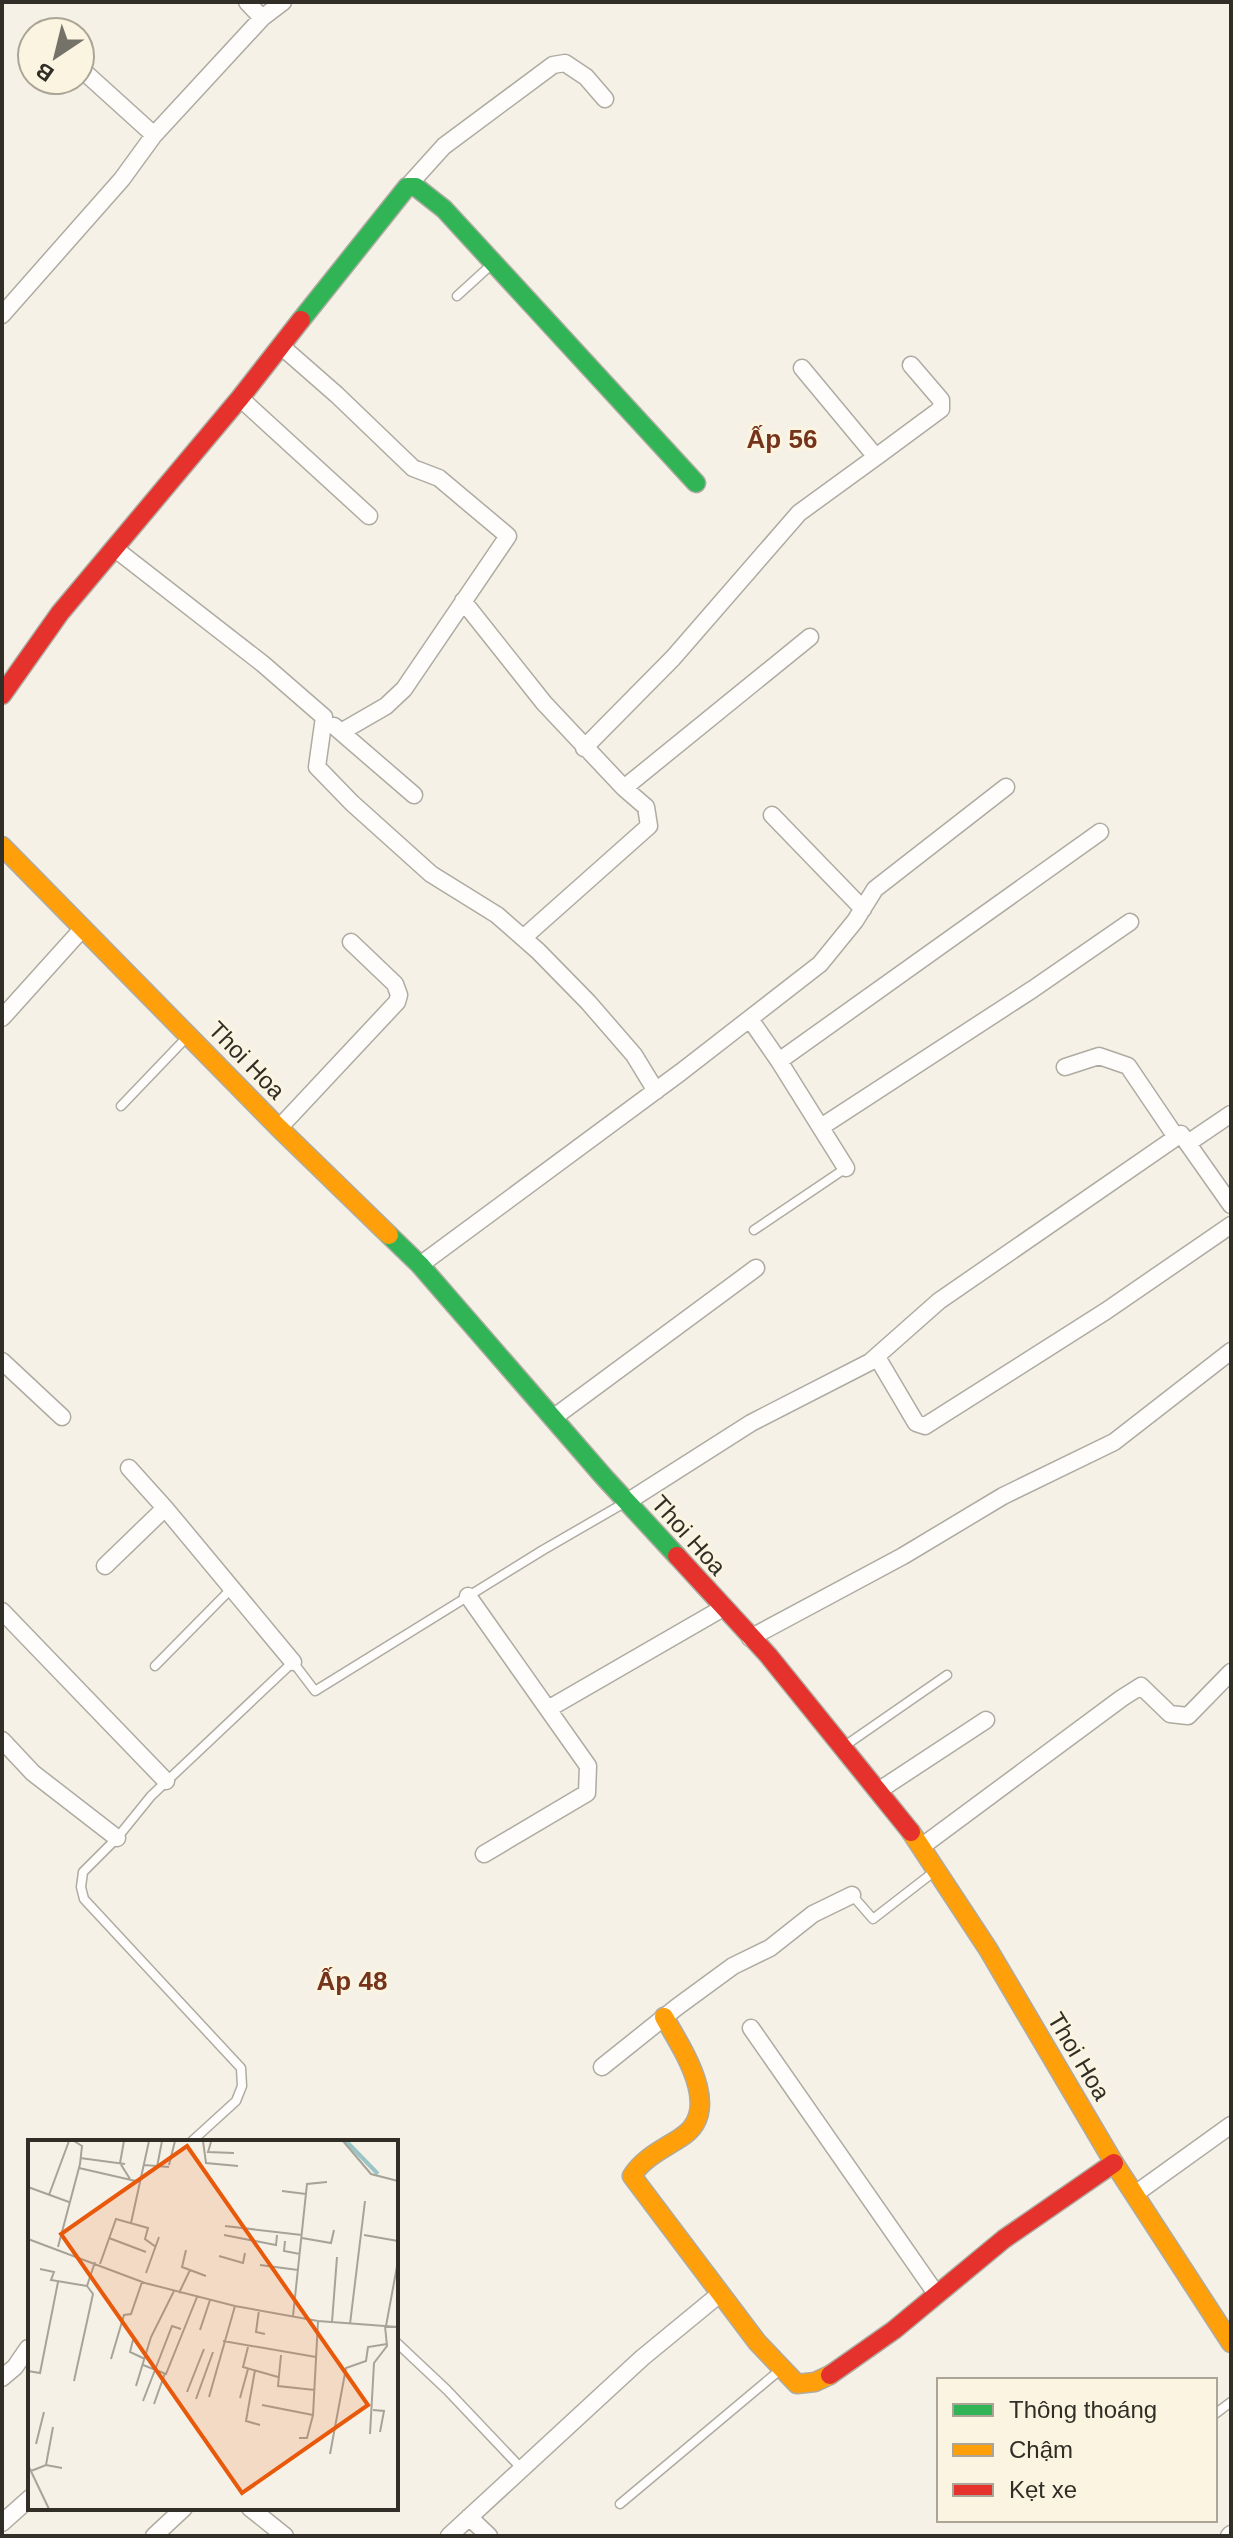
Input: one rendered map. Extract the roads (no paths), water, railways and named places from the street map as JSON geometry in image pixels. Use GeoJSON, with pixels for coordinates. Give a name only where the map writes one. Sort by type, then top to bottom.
{"type":"FeatureCollection","features":[{"type":"Feature","properties":{"kind":"street"},"geometry":{"type":"LineString","coordinates":[[247,2],[262,18]]}},
{"type":"Feature","properties":{"kind":"street"},"geometry":{"type":"LineString","coordinates":[[2,315],[122,179],[154,135],[262,18],[283,2]]}},
{"type":"Feature","properties":{"kind":"street"},"geometry":{"type":"LineString","coordinates":[[2,695],[60,613],[240,398],[407,187],[444,146],[553,65],[565,63],[586,77],[605,99]]}},
{"type":"Feature","properties":{"kind":"street"},"geometry":{"type":"LineString","coordinates":[[96,82],[154,135]]}},
{"type":"Feature","properties":{"kind":"street"},"geometry":{"type":"LineString","coordinates":[[407,187],[416,187],[444,209],[696,483]]}},
{"type":"Feature","properties":{"kind":"street"},"geometry":{"type":"LineString","coordinates":[[281,346],[413,468],[439,478],[508,536],[404,689],[386,706],[341,732]]}},
{"type":"Feature","properties":{"kind":"street"},"geometry":{"type":"LineString","coordinates":[[584,748],[673,658],[799,513],[941,409],[941,400],[911,365]]}},
{"type":"Feature","properties":{"kind":"street"},"geometry":{"type":"LineString","coordinates":[[802,368],[876,457]]}},
{"type":"Feature","properties":{"kind":"street"},"geometry":{"type":"LineString","coordinates":[[240,398],[369,516]]}},
{"type":"Feature","properties":{"kind":"street"},"geometry":{"type":"LineString","coordinates":[[114,548],[263,664],[414,795]]}},
{"type":"Feature","properties":{"kind":"street"},"geometry":{"type":"LineString","coordinates":[[463,601],[500,650],[584,748],[646,807],[649,826],[523,938]]}},
{"type":"Feature","properties":{"kind":"street"},"geometry":{"type":"LineString","coordinates":[[624,788],[810,637]]}},
{"type":"Feature","properties":{"kind":"street"},"geometry":{"type":"LineString","coordinates":[[324,717],[317,767],[431,874],[497,915],[523,938],[588,1002],[634,1055],[656,1091]]}},
{"type":"Feature","properties":{"kind":"street"},"geometry":{"type":"LineString","coordinates":[[420,1265],[656,1091],[820,964],[875,889],[1006,787]]}},
{"type":"Feature","properties":{"kind":"street"},"geometry":{"type":"LineString","coordinates":[[772,815],[863,909]]}},
{"type":"Feature","properties":{"kind":"street"},"geometry":{"type":"LineString","coordinates":[[779,1061],[1100,832]]}},
{"type":"Feature","properties":{"kind":"street","name":"Thoi Hoa"},"geometry":{"type":"LineString","coordinates":[[2,846],[279,1128],[420,1265],[627,1502],[768,1655],[921,1847],[988,1949],[1114,2163],[1231,2343]]}},
{"type":"Feature","properties":{"kind":"street"},"geometry":{"type":"LineString","coordinates":[[821,1127],[1130,922]]}},
{"type":"Feature","properties":{"kind":"street"},"geometry":{"type":"LineString","coordinates":[[2,1018],[83,928]]}},
{"type":"Feature","properties":{"kind":"street"},"geometry":{"type":"LineString","coordinates":[[279,1128],[397,1002],[399,995],[395,984],[351,942]]}},
{"type":"Feature","properties":{"kind":"street"},"geometry":{"type":"LineString","coordinates":[[750,1019],[846,1168]]}},
{"type":"Feature","properties":{"kind":"street"},"geometry":{"type":"LineString","coordinates":[[1065,1067],[1099,1056],[1128,1066],[1231,1205]]}},
{"type":"Feature","properties":{"kind":"street"},"geometry":{"type":"LineString","coordinates":[[627,1502],[751,1423],[827,1386],[877,1357],[939,1301],[1182,1140],[1231,1114]]}},
{"type":"Feature","properties":{"kind":"street"},"geometry":{"type":"LineString","coordinates":[[877,1357],[916,1423],[924,1426],[1106,1311],[1231,1225]]}},
{"type":"Feature","properties":{"kind":"street"},"geometry":{"type":"LineString","coordinates":[[553,1418],[756,1268]]}},
{"type":"Feature","properties":{"kind":"street"},"geometry":{"type":"LineString","coordinates":[[750,1638],[903,1556],[1003,1496],[1114,1442],[1231,1351]]}},
{"type":"Feature","properties":{"kind":"street"},"geometry":{"type":"LineString","coordinates":[[2,1361],[62,1417]]}},
{"type":"Feature","properties":{"kind":"street"},"geometry":{"type":"LineString","coordinates":[[129,1468],[293,1662]]}},
{"type":"Feature","properties":{"kind":"street"},"geometry":{"type":"LineString","coordinates":[[105,1566],[165,1508]]}},
{"type":"Feature","properties":{"kind":"street"},"geometry":{"type":"LineString","coordinates":[[468,1596],[588,1766],[587,1793],[484,1854]]}},
{"type":"Feature","properties":{"kind":"street"},"geometry":{"type":"LineString","coordinates":[[548,1709],[723,1608]]}},
{"type":"Feature","properties":{"kind":"street"},"geometry":{"type":"LineString","coordinates":[[2,1611],[166,1781]]}},
{"type":"Feature","properties":{"kind":"street"},"geometry":{"type":"LineString","coordinates":[[921,1847],[1141,1686],[1170,1714],[1188,1716],[1231,1672]]}},
{"type":"Feature","properties":{"kind":"street"},"geometry":{"type":"LineString","coordinates":[[878,1791],[986,1720]]}},
{"type":"Feature","properties":{"kind":"street"},"geometry":{"type":"LineString","coordinates":[[2,1740],[33,1773],[117,1838]]}},
{"type":"Feature","properties":{"kind":"street"},"geometry":{"type":"LineString","coordinates":[[602,2067],[733,1966],[770,1948],[813,1914],[852,1895]]}},
{"type":"Feature","properties":{"kind":"street"},"geometry":{"type":"LineString","coordinates":[[664,2017],[690,2064],[700,2097],[700,2116],[690,2131],[646,2159],[632,2176],[780,2369],[797,2384],[810,2385],[849,2365],[989,2250],[1114,2163]]}},
{"type":"Feature","properties":{"kind":"street"},"geometry":{"type":"LineString","coordinates":[[751,2028],[937,2295]]}},
{"type":"Feature","properties":{"kind":"street"},"geometry":{"type":"LineString","coordinates":[[1135,2194],[1231,2125]]}},
{"type":"Feature","properties":{"kind":"street"},"geometry":{"type":"LineString","coordinates":[[449,2536],[642,2358],[721,2293]]}},
{"type":"Feature","properties":{"kind":"street"},"geometry":{"type":"LineString","coordinates":[[2,2378],[15,2367],[28,2348]]}},
{"type":"Feature","properties":{"kind":"street"},"geometry":{"type":"LineString","coordinates":[[2,2523],[28,2500]]}},
{"type":"Feature","properties":{"kind":"street"},"geometry":{"type":"LineString","coordinates":[[154,2536],[182,2510]]}},
{"type":"Feature","properties":{"kind":"street"},"geometry":{"type":"LineString","coordinates":[[252,2510],[285,2536]]}},
{"type":"Feature","properties":{"kind":"street"},"geometry":{"type":"LineString","coordinates":[[469,2517],[489,2536]]}},
{"type":"Feature","properties":{"kind":"lane"},"geometry":{"type":"LineString","coordinates":[[457,296],[494,262]]}},
{"type":"Feature","properties":{"kind":"lane"},"geometry":{"type":"LineString","coordinates":[[121,1106],[189,1036]]}},
{"type":"Feature","properties":{"kind":"lane"},"geometry":{"type":"LineString","coordinates":[[754,1230],[846,1168]]}},
{"type":"Feature","properties":{"kind":"lane"},"geometry":{"type":"LineString","coordinates":[[193,2140],[236,2101],[242,2086],[241,2068],[84,1899],[81,1887],[83,1872],[166,1781],[293,1662],[315,1691],[627,1502]]}},
{"type":"Feature","properties":{"kind":"lane"},"geometry":{"type":"LineString","coordinates":[[155,1666],[231,1589]]}},
{"type":"Feature","properties":{"kind":"lane"},"geometry":{"type":"LineString","coordinates":[[843,1747],[947,1675]]}},
{"type":"Feature","properties":{"kind":"lane"},"geometry":{"type":"LineString","coordinates":[[852,1895],[873,1919],[936,1871]]}},
{"type":"Feature","properties":{"kind":"lane"},"geometry":{"type":"LineString","coordinates":[[398,2344],[521,2468]]}},
{"type":"Feature","properties":{"kind":"lane"},"geometry":{"type":"LineString","coordinates":[[620,2504],[780,2369]]}},
{"type":"Feature","properties":{"kind":"district","name":"Ấp 56"},"geometry":{"type":"Point","coordinates":[782,439]}},
{"type":"Feature","properties":{"kind":"district","name":"Ấp 48"},"geometry":{"type":"Point","coordinates":[352,1981]}}]}
